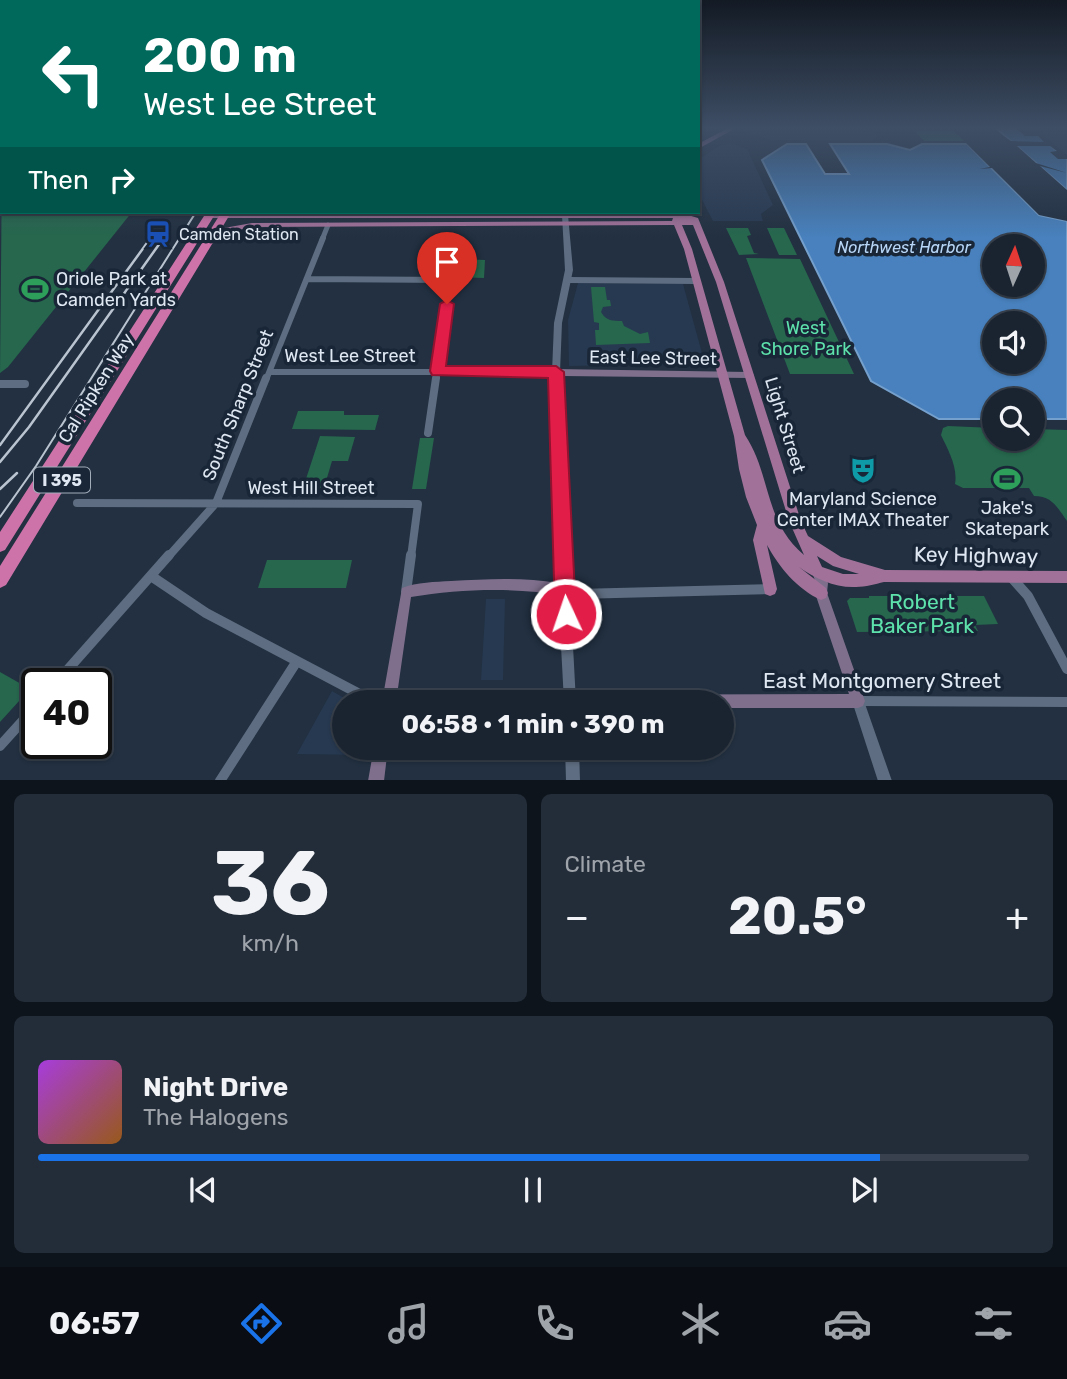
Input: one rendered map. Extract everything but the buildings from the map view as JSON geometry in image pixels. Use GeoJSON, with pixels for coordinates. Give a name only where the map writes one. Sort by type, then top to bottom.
{"type":"FeatureCollection","features":[{"type":"Feature","properties":{"kind":"highway","name":"Cal Ripken Way"},"geometry":{"type":"LineString","coordinates":[[0,544],[210,214]]}},
{"type":"Feature","properties":{"kind":"highway","name":"Cal Ripken Way"},"geometry":{"type":"LineString","coordinates":[[0,580],[226,214]]}},
{"type":"Feature","properties":{"kind":"main road"},"geometry":{"type":"LineString","coordinates":[[210,214],[334,214]]}},
{"type":"Feature","properties":{"kind":"main road","name":"South Sharp Street"},"geometry":{"type":"LineString","coordinates":[[328,225],[334,214]]}},
{"type":"Feature","properties":{"kind":"main road"},"geometry":{"type":"LineString","coordinates":[[548,214],[565,217]]}},
{"type":"Feature","properties":{"kind":"main road"},"geometry":{"type":"LineString","coordinates":[[211,240],[222,232],[247,225],[565,217],[694,217]]}},
{"type":"Feature","properties":{"kind":"main road","name":"Light Street"},"geometry":{"type":"LineString","coordinates":[[674,217],[696,281],[740,436],[740,448],[762,527],[776,551],[821,593]]}},
{"type":"Feature","properties":{"kind":"main road","name":"Light Street"},"geometry":{"type":"LineString","coordinates":[[694,217],[720,282],[795,521],[822,583],[821,593],[858,701]]}},
{"type":"Feature","properties":{"kind":"main road"},"geometry":{"type":"LineString","coordinates":[[389,690],[406,592],[424,588],[551,587],[564,590],[556,372]]}},
{"type":"Feature","properties":{"kind":"main road","name":"East Lee Street"},"geometry":{"type":"LineString","coordinates":[[556,372],[749,375]]}},
{"type":"Feature","properties":{"kind":"main road","name":"Light Street"},"geometry":{"type":"LineString","coordinates":[[740,436],[749,449],[768,516],[778,535],[796,556],[817,570]]}},
{"type":"Feature","properties":{"kind":"main road"},"geometry":{"type":"LineString","coordinates":[[762,527],[759,540],[770,589]]}},
{"type":"Feature","properties":{"kind":"main road","name":"Key Highway"},"geometry":{"type":"LineString","coordinates":[[804,539],[838,562],[884,576]]}},
{"type":"Feature","properties":{"kind":"main road","name":"Key Highway"},"geometry":{"type":"LineString","coordinates":[[817,570],[846,580],[858,581],[884,576],[1067,578]]}},
{"type":"Feature","properties":{"kind":"main road","name":"East Montgomery Street"},"geometry":{"type":"LineString","coordinates":[[734,701],[858,701]]}},
{"type":"Feature","properties":{"kind":"main road"},"geometry":{"type":"LineString","coordinates":[[376,780],[380,760]]}},
{"type":"Feature","properties":{"kind":"street"},"geometry":{"type":"LineString","coordinates":[[556,372],[558,323],[568,281],[565,217]]}},
{"type":"Feature","properties":{"kind":"street","name":"South Sharp Street"},"geometry":{"type":"LineString","coordinates":[[69,668],[216,503],[328,225]]}},
{"type":"Feature","properties":{"kind":"street"},"geometry":{"type":"LineString","coordinates":[[308,279],[451,280],[428,433]]}},
{"type":"Feature","properties":{"kind":"street"},"geometry":{"type":"LineString","coordinates":[[568,281],[696,281]]}},
{"type":"Feature","properties":{"kind":"street","name":"West Lee Street"},"geometry":{"type":"LineString","coordinates":[[271,372],[556,372]]}},
{"type":"Feature","properties":{"kind":"street"},"geometry":{"type":"LineString","coordinates":[[0,384],[25,384]]}},
{"type":"Feature","properties":{"kind":"street","name":"West Hill Street"},"geometry":{"type":"LineString","coordinates":[[77,503],[418,504],[406,592]]}},
{"type":"Feature","properties":{"kind":"street"},"geometry":{"type":"LineString","coordinates":[[151,576],[206,613],[352,690]]}},
{"type":"Feature","properties":{"kind":"street"},"geometry":{"type":"LineString","coordinates":[[1011,576],[1028,596],[1067,669]]}},
{"type":"Feature","properties":{"kind":"street"},"geometry":{"type":"LineString","coordinates":[[569,690],[564,590],[577,594],[599,594],[770,589]]}},
{"type":"Feature","properties":{"kind":"street"},"geometry":{"type":"LineString","coordinates":[[220,780],[297,661]]}},
{"type":"Feature","properties":{"kind":"street","name":"East Montgomery Street"},"geometry":{"type":"LineString","coordinates":[[858,701],[1067,702]]}},
{"type":"Feature","properties":{"kind":"street","name":"Light Street"},"geometry":{"type":"LineString","coordinates":[[858,701],[885,780]]}},
{"type":"Feature","properties":{"kind":"street"},"geometry":{"type":"LineString","coordinates":[[0,746],[21,723]]}},
{"type":"Feature","properties":{"kind":"street"},"geometry":{"type":"LineString","coordinates":[[572,760],[573,780]]}},
{"type":"Feature","properties":{"kind":"shaded area"},"geometry":{"type":"Polygon","coordinates":[[[700,164],[754,164],[773,205],[761,214],[763,221],[713,221],[700,196],[700,164]]]}},
{"type":"Feature","properties":{"kind":"shaded area"},"geometry":{"type":"Polygon","coordinates":[[[578,283],[683,284],[705,364],[569,366],[568,320],[578,283]]]}},
{"type":"Feature","properties":{"kind":"shaded area"},"geometry":{"type":"Polygon","coordinates":[[[486,599],[505,599],[503,680],[481,680],[486,599]]]}},
{"type":"Feature","properties":{"kind":"shaded area"},"geometry":{"type":"Polygon","coordinates":[[[332,691],[332,755],[297,754],[332,691]]]}},
{"type":"Feature","properties":{"kind":"green space","name":"Oriole Park at Camden Yards"},"geometry":{"type":"Polygon","coordinates":[[[2,214],[130,214],[8,367],[0,373],[2,214]]]}},
{"type":"Feature","properties":{"kind":"green space"},"geometry":{"type":"Polygon","coordinates":[[[726,228],[748,228],[751,235],[747,236],[754,253],[759,254],[739,255],[726,228]]]}},
{"type":"Feature","properties":{"kind":"green space"},"geometry":{"type":"Polygon","coordinates":[[[767,228],[784,228],[797,255],[779,255],[767,228]]]}},
{"type":"Feature","properties":{"kind":"green space","name":"West Shore Park"},"geometry":{"type":"Polygon","coordinates":[[[746,258],[800,259],[854,374],[790,374],[746,258]]]}},
{"type":"Feature","properties":{"kind":"green space"},"geometry":{"type":"Polygon","coordinates":[[[462,259],[485,260],[484,278],[455,277],[455,265],[462,259]]]}},
{"type":"Feature","properties":{"kind":"green space"},"geometry":{"type":"Polygon","coordinates":[[[591,287],[605,287],[611,306],[603,307],[601,312],[607,319],[622,321],[624,326],[640,334],[648,332],[650,343],[596,345],[595,330],[599,330],[599,323],[594,322],[591,287]]]}},
{"type":"Feature","properties":{"kind":"green space"},"geometry":{"type":"Polygon","coordinates":[[[298,411],[344,411],[344,415],[379,415],[375,430],[292,429],[298,411]]]}},
{"type":"Feature","properties":{"kind":"green space"},"geometry":{"type":"Polygon","coordinates":[[[982,427],[982,451],[1045,451],[1045,429],[1067,430],[1067,521],[1054,503],[1034,496],[1029,488],[963,488],[955,484],[954,465],[941,435],[943,428],[982,427]]]}},
{"type":"Feature","properties":{"kind":"green space"},"geometry":{"type":"Polygon","coordinates":[[[320,436],[355,437],[348,461],[332,461],[324,488],[303,488],[320,436]]]}},
{"type":"Feature","properties":{"kind":"green space"},"geometry":{"type":"Polygon","coordinates":[[[420,438],[434,438],[426,489],[412,489],[420,438]]]}},
{"type":"Feature","properties":{"kind":"green space"},"geometry":{"type":"Polygon","coordinates":[[[267,560],[352,560],[346,588],[258,588],[267,560]]]}},
{"type":"Feature","properties":{"kind":"green space","name":"Robert Baker Park"},"geometry":{"type":"Polygon","coordinates":[[[984,596],[998,624],[975,625],[978,631],[857,632],[847,601],[850,598],[984,596]]]}},
{"type":"Feature","properties":{"kind":"green space"},"geometry":{"type":"Polygon","coordinates":[[[0,672],[21,684],[21,699],[0,722],[0,672]]]}},
{"type":"Feature","properties":{"kind":"water","name":"Northwest Harbor"},"geometry":{"type":"Polygon","coordinates":[[[764,164],[819,164],[825,174],[849,174],[843,164],[988,164],[1039,215],[1067,221],[1067,419],[1045,419],[1045,388],[982,388],[982,419],[939,419],[871,381],[764,164]]]}},
{"type":"Feature","properties":{"kind":"water"},"geometry":{"type":"Polygon","coordinates":[[[1038,164],[1067,164],[1067,190],[1038,164]]]}},
{"type":"Feature","properties":{"kind":"pier"},"geometry":{"type":"Polygon","coordinates":[[[987,164],[993,164],[1041,212],[1067,217],[1067,221],[1039,215],[992,168],[979,169],[990,167],[987,164]]]}},
{"type":"Feature","properties":{"kind":"pier"},"geometry":{"type":"Polygon","coordinates":[[[1033,164],[1040,164],[1067,173],[1040,166],[1067,190],[1067,194],[1033,164]]]}},
{"type":"Feature","properties":{"kind":"tram line"},"geometry":{"type":"LineString","coordinates":[[0,517],[36,466],[195,214]]}},
{"type":"Feature","properties":{"kind":"railway"},"geometry":{"type":"LineString","coordinates":[[0,445],[147,243]]}},
{"type":"Feature","properties":{"kind":"railway"},"geometry":{"type":"LineString","coordinates":[[0,462],[29,427],[160,243]]}},
{"type":"Feature","properties":{"kind":"railway"},"geometry":{"type":"LineString","coordinates":[[0,489],[17,473]]}},
{"type":"Feature","properties":{"kind":"place","name":"Camden Station"},"geometry":{"type":"Point","coordinates":[158,234]}},
{"type":"Feature","properties":{"kind":"place","name":"Oriole Park at Camden Yards"},"geometry":{"type":"Point","coordinates":[35,289]}},
{"type":"Feature","properties":{"kind":"place","name":"Maryland Science Center IMAX Theater"},"geometry":{"type":"Point","coordinates":[863,470]}},
{"type":"Feature","properties":{"kind":"place","name":"Jake's Skatepark"},"geometry":{"type":"Point","coordinates":[1007,479]}},
{"type":"Feature","properties":{"kind":"route"},"geometry":{"type":"LineString","coordinates":[[447,304],[437,371],[556,372],[566,614]]}}]}
